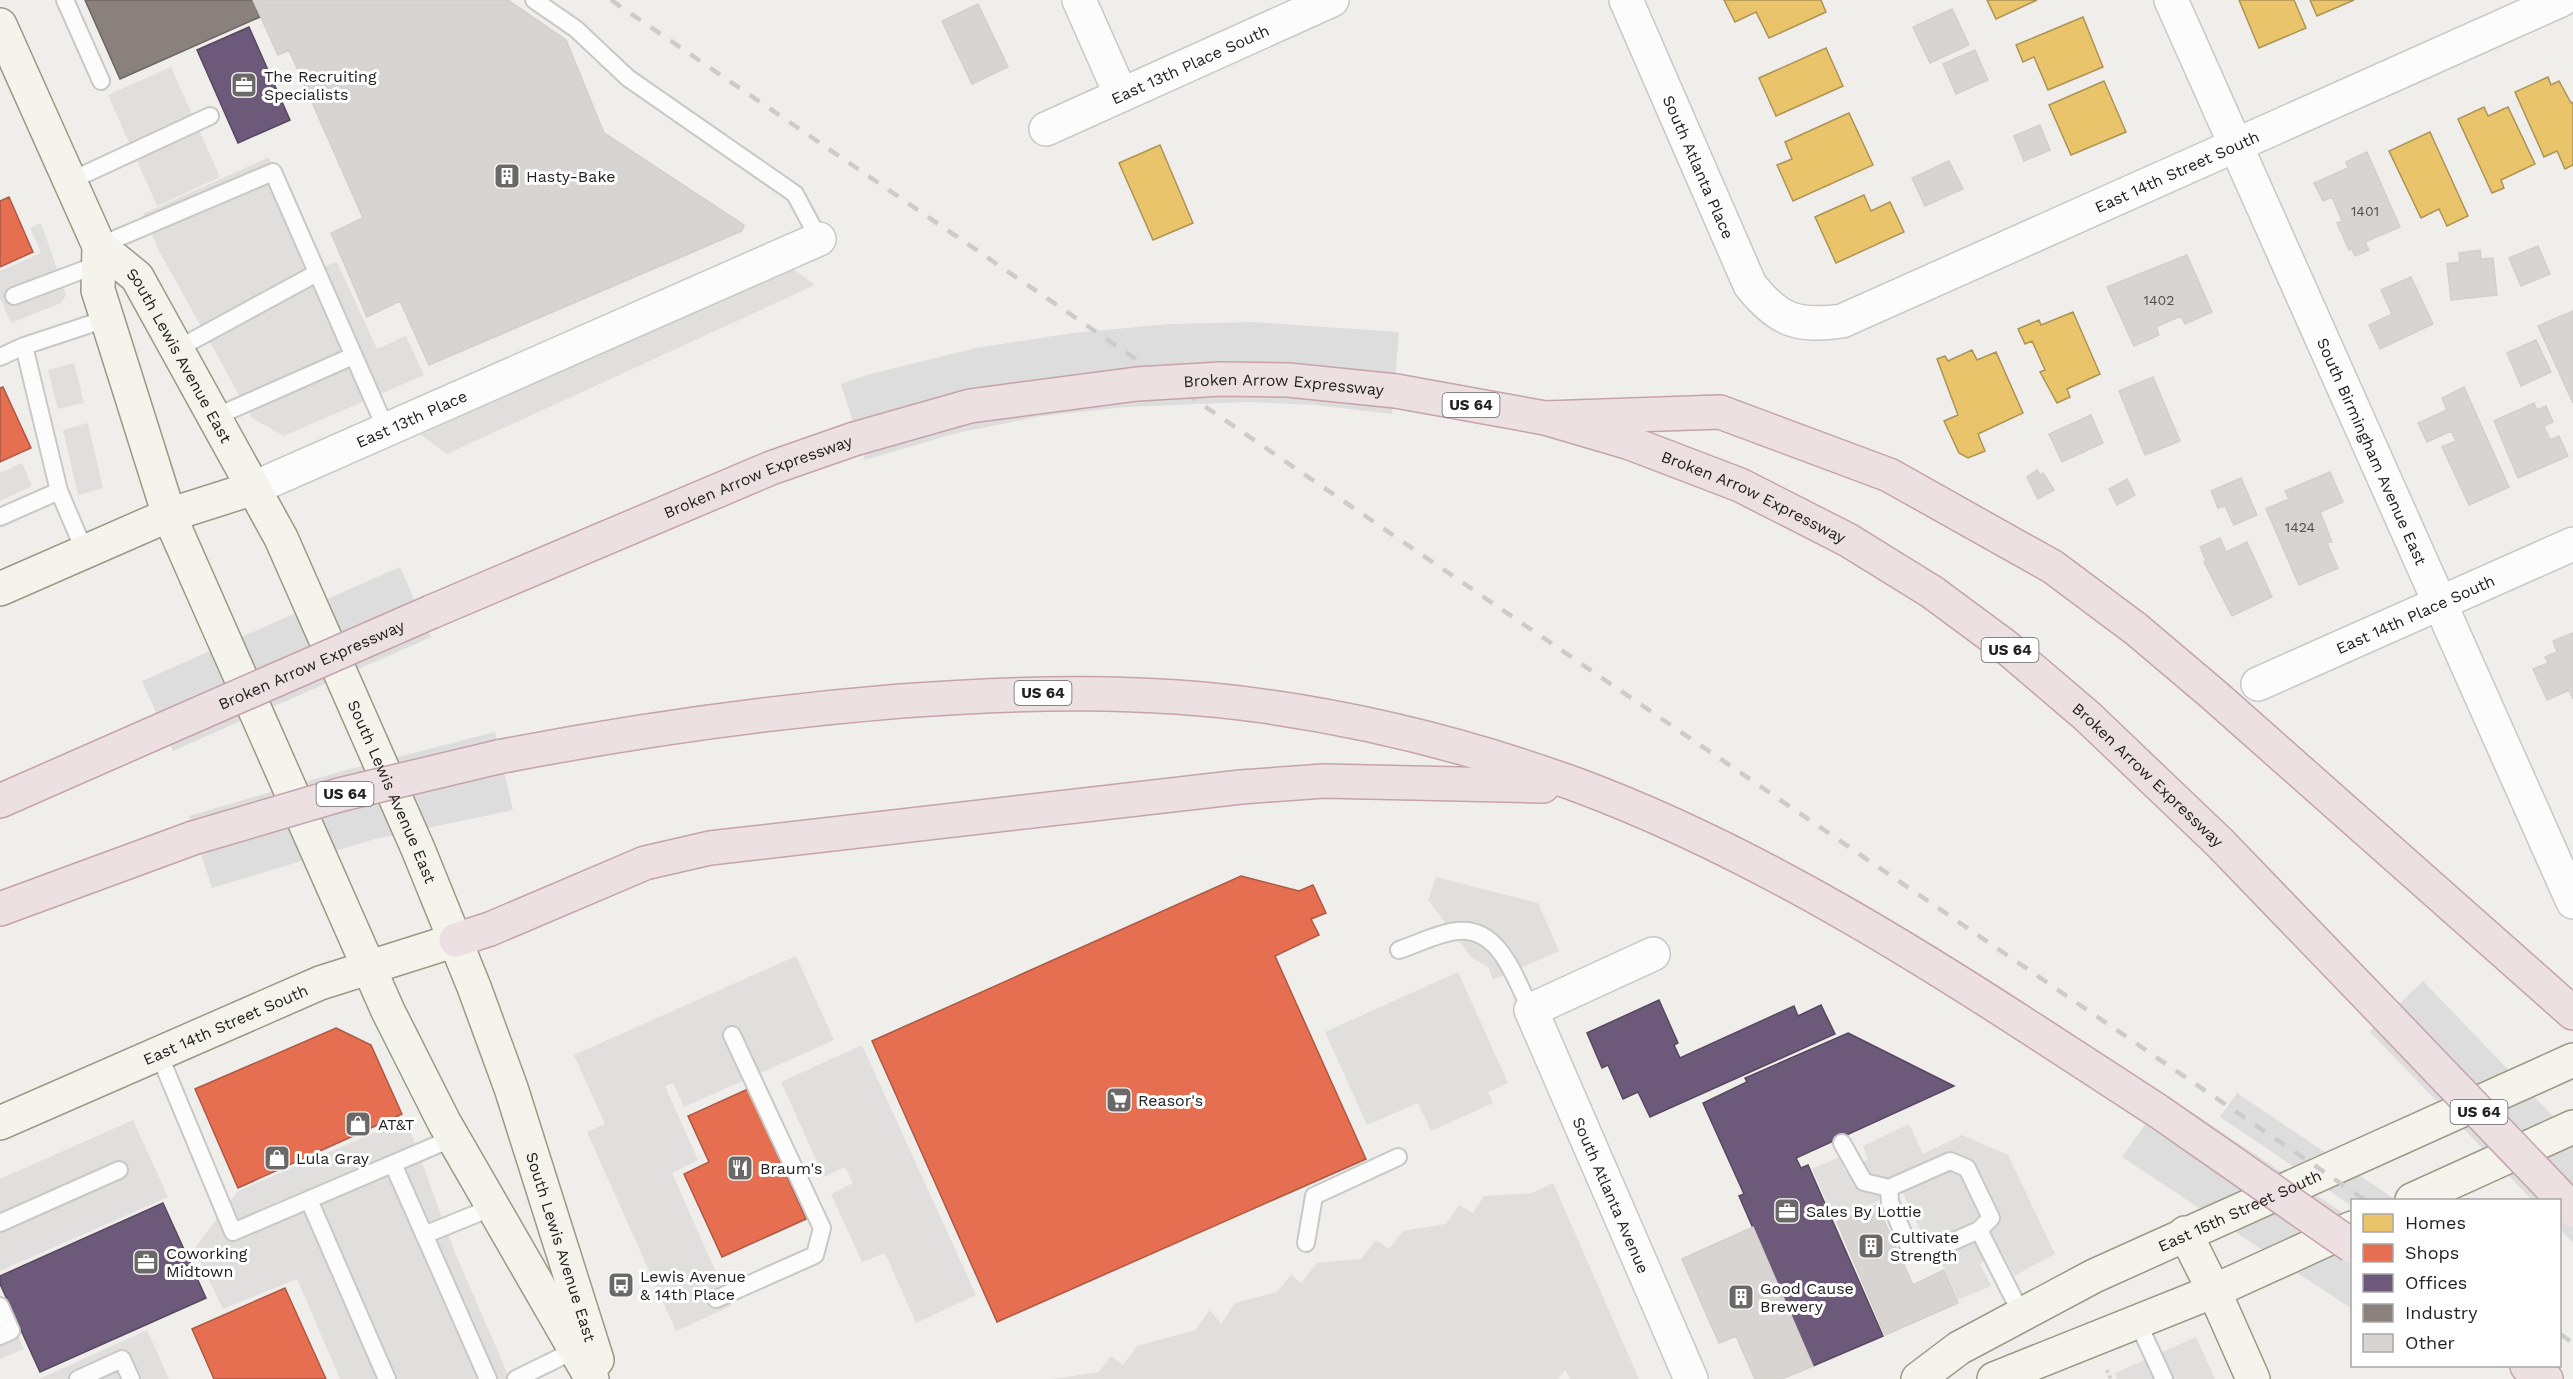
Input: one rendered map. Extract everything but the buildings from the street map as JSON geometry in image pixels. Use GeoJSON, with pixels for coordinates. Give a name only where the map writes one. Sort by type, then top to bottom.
{"type":"FeatureCollection","features":[{"type":"Feature","properties":{"kind":"highway","name":"Broken Arrow Expressway"},"geometry":{"type":"LineString","coordinates":[[0,801],[431,612],[771,468],[854,439],[970,406],[1137,384],[1221,379],[1288,380],[1396,391],[1545,418],[1630,443],[1740,485],[1848,540],[1932,592],[2005,646],[2087,717],[2219,842],[2573,1210]]}},
{"type":"Feature","properties":{"kind":"highway"},"geometry":{"type":"LineString","coordinates":[[1545,418],[1720,412],[1889,475],[1984,527],[2053,567],[2136,629],[2214,695],[2573,1013]]}},
{"type":"Feature","properties":{"kind":"highway","name":"US 64"},"geometry":{"type":"LineString","coordinates":[[0,909],[193,838],[339,795],[498,757],[616,734],[747,715],[965,696],[1064,692],[1262,705],[1368,724],[1470,751],[1581,786],[1687,832],[1790,882],[1976,992],[2158,1110],[2351,1245]]}},
{"type":"Feature","properties":{"kind":"highway"},"geometry":{"type":"LineString","coordinates":[[456,940],[490,929],[645,863],[710,848],[1300,782],[1581,786]]}},
{"type":"Feature","properties":{"kind":"highway"},"geometry":{"type":"LineString","coordinates":[[2530,1367],[2546,1379]]}},
{"type":"Feature","properties":{"kind":"street"},"geometry":{"type":"LineString","coordinates":[[1079,0],[1121,95]]}},
{"type":"Feature","properties":{"kind":"street","name":"East 13th Place South"},"geometry":{"type":"LineString","coordinates":[[1046,129],[1332,0]]}},
{"type":"Feature","properties":{"kind":"street","name":"South Atlanta Place"},"geometry":{"type":"LineString","coordinates":[[1626,0],[1750,285],[1767,306],[1789,320]]}},
{"type":"Feature","properties":{"kind":"street","name":"South Birmingham Avenue East"},"geometry":{"type":"LineString","coordinates":[[2171,0],[2438,604],[2564,857],[2573,902]]}},
{"type":"Feature","properties":{"kind":"street","name":"East 14th Street South"},"geometry":{"type":"LineString","coordinates":[[1789,320],[1814,325],[1842,321],[2561,0]]}},
{"type":"Feature","properties":{"kind":"street","name":"South Lewis Avenue East"},"geometry":{"type":"LineString","coordinates":[[3,39],[70,181],[99,255],[98,290],[169,515],[367,967],[453,1138],[592,1379]]}},
{"type":"Feature","properties":{"kind":"street","name":"East 13th Place"},"geometry":{"type":"LineString","coordinates":[[0,589],[169,515],[254,488],[819,239]]}},
{"type":"Feature","properties":{"kind":"street","name":"South Lewis Avenue East"},"geometry":{"type":"LineString","coordinates":[[99,255],[137,277],[281,538],[456,940],[517,1107],[603,1379]]}},
{"type":"Feature","properties":{"kind":"street","name":"East 14th Place South"},"geometry":{"type":"LineString","coordinates":[[2258,684],[2573,544]]}},
{"type":"Feature","properties":{"kind":"street","name":"East 14th Street South"},"geometry":{"type":"LineString","coordinates":[[0,1123],[320,983],[456,940]]}},
{"type":"Feature","properties":{"kind":"street"},"geometry":{"type":"LineString","coordinates":[[1531,1010],[1653,954]]}},
{"type":"Feature","properties":{"kind":"street","name":"South Atlanta Avenue"},"geometry":{"type":"LineString","coordinates":[[1531,1010],[1691,1379]]}},
{"type":"Feature","properties":{"kind":"street","name":"East 15th Street South"},"geometry":{"type":"LineString","coordinates":[[1918,1379],[1959,1348],[2094,1276],[2573,1060]]}},
{"type":"Feature","properties":{"kind":"street"},"geometry":{"type":"LineString","coordinates":[[2414,1199],[2573,1127]]}},
{"type":"Feature","properties":{"kind":"street"},"geometry":{"type":"LineString","coordinates":[[1994,1379],[2138,1323],[2351,1228]]}},
{"type":"Feature","properties":{"kind":"street"},"geometry":{"type":"LineString","coordinates":[[2185,1233],[2214,1290],[2253,1379]]}},
{"type":"Feature","properties":{"kind":"lane"},"geometry":{"type":"LineString","coordinates":[[64,0],[101,81]]}},
{"type":"Feature","properties":{"kind":"lane"},"geometry":{"type":"LineString","coordinates":[[534,0],[576,29],[628,78],[795,194],[819,239]]}},
{"type":"Feature","properties":{"kind":"lane"},"geometry":{"type":"LineString","coordinates":[[70,181],[210,116]]}},
{"type":"Feature","properties":{"kind":"lane"},"geometry":{"type":"LineString","coordinates":[[14,296],[273,172],[387,429]]}},
{"type":"Feature","properties":{"kind":"lane"},"geometry":{"type":"LineString","coordinates":[[177,349],[317,273]]}},
{"type":"Feature","properties":{"kind":"lane"},"geometry":{"type":"LineString","coordinates":[[0,357],[24,346],[106,319]]}},
{"type":"Feature","properties":{"kind":"lane"},"geometry":{"type":"LineString","coordinates":[[24,346],[59,491],[85,552]]}},
{"type":"Feature","properties":{"kind":"lane"},"geometry":{"type":"LineString","coordinates":[[215,417],[353,356]]}},
{"type":"Feature","properties":{"kind":"lane"},"geometry":{"type":"LineString","coordinates":[[0,517],[59,491]]}},
{"type":"Feature","properties":{"kind":"lane"},"geometry":{"type":"LineString","coordinates":[[1399,950],[1458,931],[1484,935],[1497,946],[1531,1010]]}},
{"type":"Feature","properties":{"kind":"lane"},"geometry":{"type":"LineString","coordinates":[[716,1299],[815,1255],[822,1228],[732,1035]]}},
{"type":"Feature","properties":{"kind":"lane"},"geometry":{"type":"LineString","coordinates":[[158,1052],[233,1232],[453,1138]]}},
{"type":"Feature","properties":{"kind":"lane"},"geometry":{"type":"LineString","coordinates":[[1842,1143],[1864,1182],[1889,1188],[1950,1161],[1967,1168],[1991,1218],[1979,1230],[1927,1253],[1910,1247],[1890,1202],[1889,1188]]}},
{"type":"Feature","properties":{"kind":"lane"},"geometry":{"type":"LineString","coordinates":[[1306,1243],[1314,1197],[1398,1158]]}},
{"type":"Feature","properties":{"kind":"lane"},"geometry":{"type":"LineString","coordinates":[[393,1164],[488,1379]]}},
{"type":"Feature","properties":{"kind":"lane"},"geometry":{"type":"LineString","coordinates":[[0,1223],[119,1170]]}},
{"type":"Feature","properties":{"kind":"lane"},"geometry":{"type":"LineString","coordinates":[[309,1200],[387,1379]]}},
{"type":"Feature","properties":{"kind":"lane"},"geometry":{"type":"LineString","coordinates":[[424,1235],[493,1207]]}},
{"type":"Feature","properties":{"kind":"lane"},"geometry":{"type":"LineString","coordinates":[[1979,1230],[2022,1315]]}},
{"type":"Feature","properties":{"kind":"lane"},"geometry":{"type":"LineString","coordinates":[[0,1306],[11,1331],[0,1336]]}},
{"type":"Feature","properties":{"kind":"lane"},"geometry":{"type":"LineString","coordinates":[[2138,1323],[2164,1379]]}},
{"type":"Feature","properties":{"kind":"lane"},"geometry":{"type":"LineString","coordinates":[[516,1379],[575,1350]]}},
{"type":"Feature","properties":{"kind":"lane"},"geometry":{"type":"LineString","coordinates":[[78,1379],[122,1359],[131,1379]]}},
{"type":"Feature","properties":{"kind":"path"},"geometry":{"type":"LineString","coordinates":[[2108,1370],[2111,1379]]}},
{"type":"Feature","properties":{"kind":"shaded area"},"geometry":{"type":"Polygon","coordinates":[[[171,67],[220,177],[157,206],[108,95],[171,67]]]}},
{"type":"Feature","properties":{"kind":"shaded area"},"geometry":{"type":"Polygon","coordinates":[[[269,157],[281,183],[288,181],[325,266],[337,262],[377,349],[406,336],[424,375],[284,436],[252,418],[159,251],[143,214],[269,157]]]}},
{"type":"Feature","properties":{"kind":"shaded area"},"geometry":{"type":"Polygon","coordinates":[[[41,223],[66,295],[61,303],[11,323],[0,298],[0,271],[41,253],[30,228],[41,223]]]}},
{"type":"Feature","properties":{"kind":"shaded area"},"geometry":{"type":"Polygon","coordinates":[[[792,268],[815,285],[447,454],[420,434],[792,268]]]}},
{"type":"Feature","properties":{"kind":"shaded area"},"geometry":{"type":"Polygon","coordinates":[[[74,363],[84,403],[58,409],[48,370],[74,363]]]}},
{"type":"Feature","properties":{"kind":"shaded area"},"geometry":{"type":"Polygon","coordinates":[[[88,423],[103,488],[78,495],[63,430],[88,423]]]}},
{"type":"Feature","properties":{"kind":"shaded area"},"geometry":{"type":"Polygon","coordinates":[[[22,463],[32,486],[0,501],[0,473],[22,463]]]}},
{"type":"Feature","properties":{"kind":"shaded area"},"geometry":{"type":"Polygon","coordinates":[[[1436,877],[1538,903],[1559,951],[1493,980],[1488,967],[1471,957],[1428,900],[1436,877]]]}},
{"type":"Feature","properties":{"kind":"shaded area"},"geometry":{"type":"Polygon","coordinates":[[[796,956],[834,1040],[684,1107],[673,1083],[665,1086],[698,1160],[672,1173],[731,1306],[676,1331],[587,1132],[605,1124],[574,1055],[796,956]]]}},
{"type":"Feature","properties":{"kind":"shaded area"},"geometry":{"type":"Polygon","coordinates":[[[1458,972],[1508,1083],[1488,1092],[1493,1103],[1431,1131],[1418,1103],[1367,1125],[1325,1032],[1458,972]]]}},
{"type":"Feature","properties":{"kind":"shaded area"},"geometry":{"type":"Polygon","coordinates":[[[862,1045],[976,1295],[916,1323],[885,1253],[862,1262],[831,1194],[853,1183],[845,1167],[824,1177],[781,1082],[862,1045]]]}},
{"type":"Feature","properties":{"kind":"shaded area"},"geometry":{"type":"Polygon","coordinates":[[[406,1119],[455,1253],[510,1379],[340,1379],[297,1279],[223,1309],[194,1249],[238,1191],[406,1119]]]}},
{"type":"Feature","properties":{"kind":"shaded area"},"geometry":{"type":"Polygon","coordinates":[[[133,1120],[168,1197],[0,1271],[0,1179],[133,1120]]]}},
{"type":"Feature","properties":{"kind":"shaded area"},"geometry":{"type":"Polygon","coordinates":[[[1909,1124],[1923,1154],[1962,1135],[2008,1155],[2055,1254],[2014,1276],[2002,1252],[1980,1264],[1991,1286],[1958,1300],[1945,1269],[1926,1243],[1902,1191],[1834,1219],[1812,1169],[1839,1157],[1845,1171],[1868,1159],[1863,1146],[1909,1124]]]}},
{"type":"Feature","properties":{"kind":"shaded area"},"geometry":{"type":"Polygon","coordinates":[[[1553,1183],[1639,1379],[1570,1379],[1565,1370],[1558,1379],[1053,1379],[1099,1372],[1111,1356],[1123,1365],[1137,1346],[1195,1330],[1210,1310],[1221,1324],[1235,1303],[1277,1292],[1291,1275],[1301,1283],[1317,1263],[1361,1259],[1376,1240],[1389,1249],[1403,1231],[1446,1224],[1459,1205],[1473,1213],[1484,1196],[1532,1193],[1553,1183]]]}},
{"type":"Feature","properties":{"kind":"shaded area"},"geometry":{"type":"Polygon","coordinates":[[[0,1295],[24,1349],[0,1359],[0,1295]]]}},
{"type":"Feature","properties":{"kind":"shaded area"},"geometry":{"type":"Polygon","coordinates":[[[147,1330],[169,1379],[39,1379],[147,1330]]]}},
{"type":"Feature","properties":{"kind":"shaded area"},"geometry":{"type":"Polygon","coordinates":[[[2196,1337],[2215,1379],[2117,1379],[2115,1373],[2196,1337]]]}},
{"type":"Feature","properties":{"kind":"pier"},"geometry":{"type":"Polygon","coordinates":[[[1253,322],[1399,332],[1392,414],[1315,405],[1247,402],[1126,407],[1042,416],[957,433],[865,460],[841,384],[867,375],[976,348],[1073,333],[1169,324],[1253,322]]]}},
{"type":"Feature","properties":{"kind":"pier"},"geometry":{"type":"Polygon","coordinates":[[[400,567],[431,637],[173,751],[142,681],[400,567]]]}},
{"type":"Feature","properties":{"kind":"pier"},"geometry":{"type":"Polygon","coordinates":[[[495,732],[513,810],[375,839],[212,888],[189,816],[339,772],[495,732]]]}},
{"type":"Feature","properties":{"kind":"pier"},"geometry":{"type":"Polygon","coordinates":[[[2423,981],[2573,1137],[2573,1243],[2561,1230],[2561,1199],[2531,1199],[2370,1032],[2423,981]]]}},
{"type":"Feature","properties":{"kind":"pier"},"geometry":{"type":"Polygon","coordinates":[[[2237,1093],[2395,1199],[2351,1199],[2351,1205],[2220,1117],[2237,1093]]]}},
{"type":"Feature","properties":{"kind":"pier"},"geometry":{"type":"Polygon","coordinates":[[[2166,1095],[2351,1218],[2351,1308],[2122,1157],[2166,1095]]]}},
{"type":"Feature","properties":{"kind":"railway"},"geometry":{"type":"LineString","coordinates":[[611,0],[2364,1199]]}},
{"type":"Feature","properties":{"kind":"railway"},"geometry":{"type":"LineString","coordinates":[[2561,1335],[2573,1343]]}},
{"type":"Feature","properties":{"kind":"place","name":"The Recruiting Specialists"},"geometry":{"type":"Point","coordinates":[244,85]}},
{"type":"Feature","properties":{"kind":"place","name":"Hasty-Bake"},"geometry":{"type":"Point","coordinates":[507,176]}},
{"type":"Feature","properties":{"kind":"place","name":"Reasor's"},"geometry":{"type":"Point","coordinates":[1119,1100]}},
{"type":"Feature","properties":{"kind":"place","name":"AT&T"},"geometry":{"type":"Point","coordinates":[358,1124]}},
{"type":"Feature","properties":{"kind":"place","name":"Lula Gray"},"geometry":{"type":"Point","coordinates":[277,1158]}},
{"type":"Feature","properties":{"kind":"place","name":"Braum's"},"geometry":{"type":"Point","coordinates":[740,1168]}},
{"type":"Feature","properties":{"kind":"place","name":"Sales By Lottie"},"geometry":{"type":"Point","coordinates":[1787,1211]}},
{"type":"Feature","properties":{"kind":"place","name":"Cultivate Strength"},"geometry":{"type":"Point","coordinates":[1871,1246]}},
{"type":"Feature","properties":{"kind":"place","name":"Coworking Midtown"},"geometry":{"type":"Point","coordinates":[146,1262]}},
{"type":"Feature","properties":{"kind":"place","name":"Lewis Avenue & 14th Place"},"geometry":{"type":"Point","coordinates":[621,1285]}},
{"type":"Feature","properties":{"kind":"place","name":"Good Cause Brewery"},"geometry":{"type":"Point","coordinates":[1741,1297]}}]}
